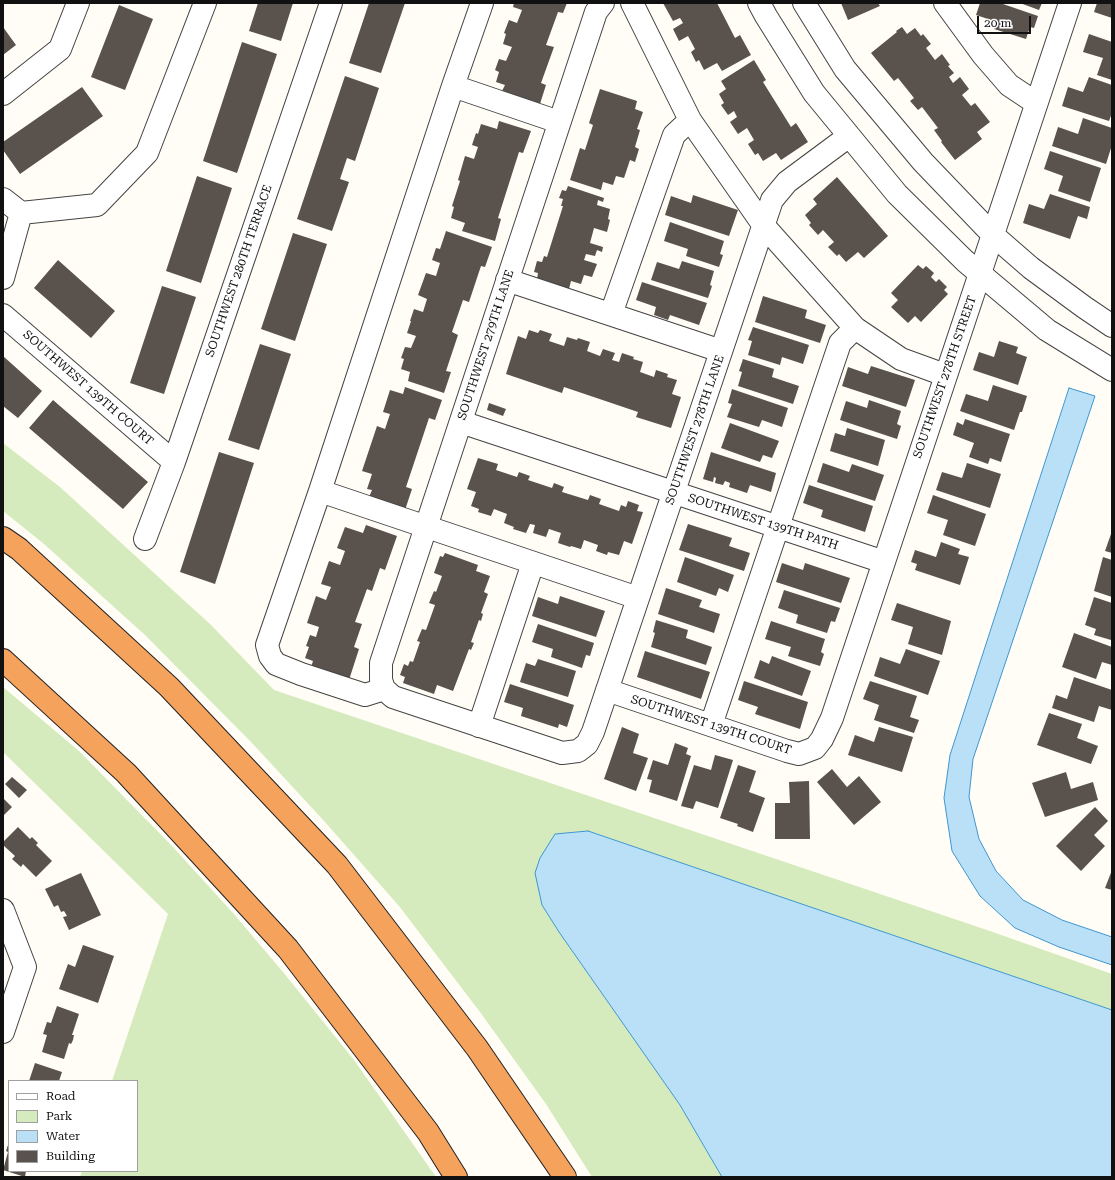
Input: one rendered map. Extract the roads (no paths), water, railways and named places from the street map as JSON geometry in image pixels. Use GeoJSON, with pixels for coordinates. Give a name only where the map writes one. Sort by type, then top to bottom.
{"type":"FeatureCollection","features":[{"type":"Feature","properties":{"kind":"highway"},"geometry":{"type":"LineString","coordinates":[[3,538],[18,549],[169,687],[337,865],[477,1048],[565,1177]]}},
{"type":"Feature","properties":{"kind":"highway"},"geometry":{"type":"LineString","coordinates":[[3,660],[126,773],[288,949],[428,1132],[456,1177]]}},
{"type":"Feature","properties":{"kind":"street"},"geometry":{"type":"LineString","coordinates":[[3,94],[60,50],[78,3]]}},
{"type":"Feature","properties":{"kind":"street"},"geometry":{"type":"LineString","coordinates":[[3,199],[21,213],[97,205],[147,153],[205,3]]}},
{"type":"Feature","properties":{"kind":"street","name":"SOUTHWEST 280TH TERRACE"},"geometry":{"type":"LineString","coordinates":[[145,539],[174,462],[331,3]]}},
{"type":"Feature","properties":{"kind":"street"},"geometry":{"type":"LineString","coordinates":[[482,3],[453,86],[320,492],[267,645],[270,656],[276,664],[301,674],[365,695],[384,689],[393,697],[479,726],[533,563]]}},
{"type":"Feature","properties":{"kind":"street","name":"SOUTHWEST 279TH LANE"},"geometry":{"type":"LineString","coordinates":[[384,689],[381,680],[381,663],[596,12],[603,3]]}},
{"type":"Feature","properties":{"kind":"street"},"geometry":{"type":"LineString","coordinates":[[632,3],[690,120],[764,226],[855,328],[900,359],[945,375]]}},
{"type":"Feature","properties":{"kind":"street"},"geometry":{"type":"LineString","coordinates":[[759,3],[814,93],[897,194],[965,261],[1047,330],[1112,370]]}},
{"type":"Feature","properties":{"kind":"street"},"geometry":{"type":"LineString","coordinates":[[804,3],[845,69],[923,162],[993,235],[1031,268],[1112,326]]}},
{"type":"Feature","properties":{"kind":"street"},"geometry":{"type":"LineString","coordinates":[[945,3],[983,55],[1009,85],[1036,104]]}},
{"type":"Feature","properties":{"kind":"street","name":"SOUTHWEST 278TH STREET"},"geometry":{"type":"LineString","coordinates":[[815,748],[822,739],[832,718],[1070,3]]}},
{"type":"Feature","properties":{"kind":"street"},"geometry":{"type":"LineString","coordinates":[[453,86],[559,122]]}},
{"type":"Feature","properties":{"kind":"street"},"geometry":{"type":"LineString","coordinates":[[611,314],[674,135],[690,120]]}},
{"type":"Feature","properties":{"kind":"street","name":"SOUTHWEST 278TH LANE"},"geometry":{"type":"LineString","coordinates":[[479,726],[562,753],[578,751],[587,744],[593,732],[772,200],[787,182],[849,136]]}},
{"type":"Feature","properties":{"kind":"street"},"geometry":{"type":"LineString","coordinates":[[3,278],[21,213]]}},
{"type":"Feature","properties":{"kind":"street"},"geometry":{"type":"LineString","coordinates":[[507,280],[721,351]]}},
{"type":"Feature","properties":{"kind":"street","name":"SOUTHWEST 139TH COURT"},"geometry":{"type":"LineString","coordinates":[[3,314],[174,462]]}},
{"type":"Feature","properties":{"kind":"street"},"geometry":{"type":"LineString","coordinates":[[710,725],[840,343],[855,328]]}},
{"type":"Feature","properties":{"kind":"street","name":"SOUTHWEST 139TH PATH"},"geometry":{"type":"LineString","coordinates":[[461,422],[884,562]]}},
{"type":"Feature","properties":{"kind":"street"},"geometry":{"type":"LineString","coordinates":[[320,492],[638,598]]}},
{"type":"Feature","properties":{"kind":"street","name":"SOUTHWEST 139TH COURT"},"geometry":{"type":"LineString","coordinates":[[607,690],[787,751],[800,754],[815,748]]}},
{"type":"Feature","properties":{"kind":"street"},"geometry":{"type":"LineString","coordinates":[[3,910],[25,967],[3,1032]]}},
{"type":"Feature","properties":{"kind":"water"},"geometry":{"type":"Polygon","coordinates":[[[1069,388],[1095,396],[973,759],[969,797],[979,839],[996,871],[1023,900],[1062,920],[1112,937],[1112,965],[1059,947],[1015,928],[980,896],[952,851],[944,798],[950,755],[1069,388]]]}},
{"type":"Feature","properties":{"kind":"water"},"geometry":{"type":"Polygon","coordinates":[[[588,831],[1112,1010],[1112,1177],[722,1177],[680,1105],[559,932],[542,905],[535,873],[540,858],[555,834],[588,831]]]}}]}
